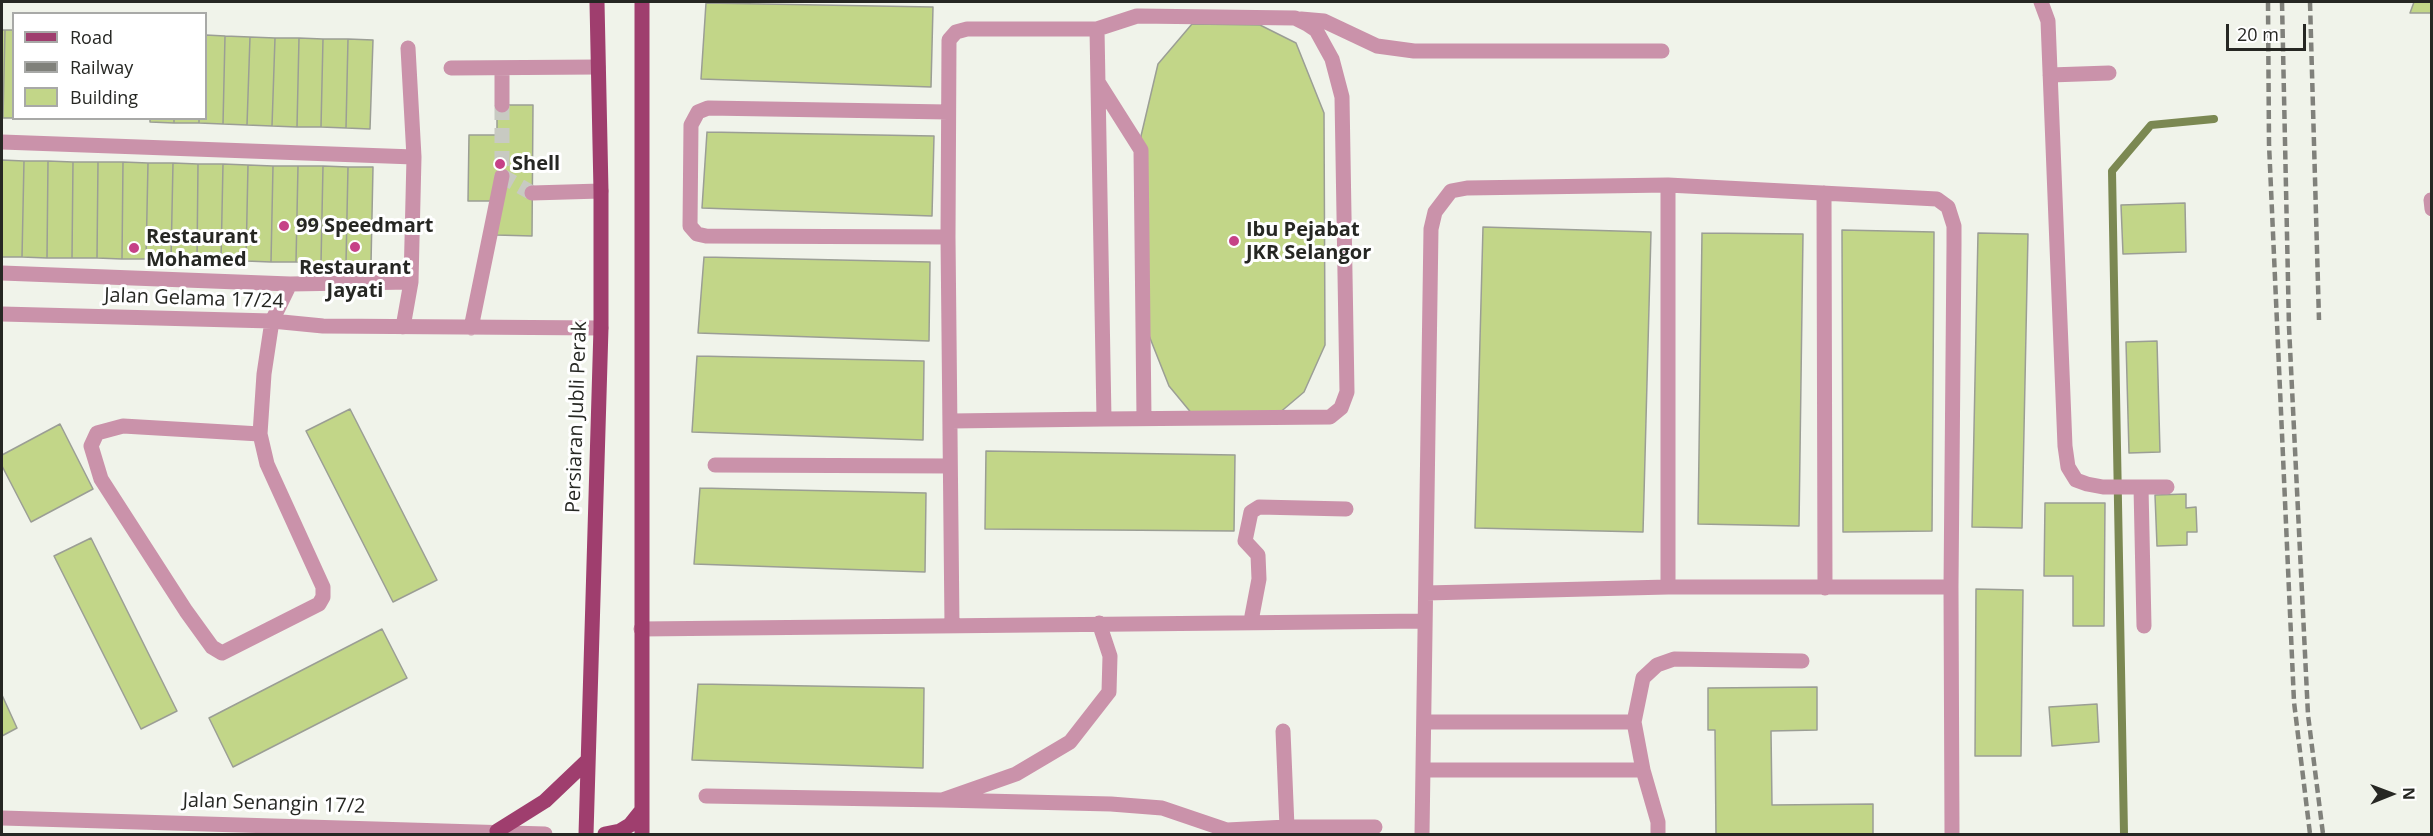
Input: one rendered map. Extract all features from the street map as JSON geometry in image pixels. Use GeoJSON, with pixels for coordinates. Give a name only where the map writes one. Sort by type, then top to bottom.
{"type":"FeatureCollection","features":[{"type":"Feature","properties":{"kind":"main road","name":"Persiaran Jubli Perak"},"geometry":{"type":"LineString","coordinates":[[586,834],[601,328],[597,2]]}},
{"type":"Feature","properties":{"kind":"main road"},"geometry":{"type":"LineString","coordinates":[[642,2],[642,834]]}},
{"type":"Feature","properties":{"kind":"main road"},"geometry":{"type":"LineString","coordinates":[[497,831],[545,801],[587,761]]}},
{"type":"Feature","properties":{"kind":"main road"},"geometry":{"type":"LineString","coordinates":[[605,834],[620,831],[630,825],[642,810]]}},
{"type":"Feature","properties":{"kind":"street"},"geometry":{"type":"LineString","coordinates":[[2041,2],[2048,21],[2066,446],[2072,475],[2076,480],[2103,487],[2167,487]]}},
{"type":"Feature","properties":{"kind":"street"},"geometry":{"type":"LineString","coordinates":[[952,625],[948,112],[949,40],[956,32],[967,29],[1097,29],[1137,16],[1295,18],[1324,21],[1377,46],[1414,51],[1662,51]]}},
{"type":"Feature","properties":{"kind":"street"},"geometry":{"type":"LineString","coordinates":[[951,421],[1330,417],[1341,408],[1347,392],[1342,97],[1332,58],[1317,30],[1295,18]]}},
{"type":"Feature","properties":{"kind":"street"},"geometry":{"type":"LineString","coordinates":[[1097,29],[1104,419]]}},
{"type":"Feature","properties":{"kind":"street"},"geometry":{"type":"LineString","coordinates":[[404,327],[411,282],[414,157],[408,48]]}},
{"type":"Feature","properties":{"kind":"street"},"geometry":{"type":"LineString","coordinates":[[451,68],[598,68]]}},
{"type":"Feature","properties":{"kind":"street"},"geometry":{"type":"LineString","coordinates":[[502,68],[502,105]]}},
{"type":"Feature","properties":{"kind":"street"},"geometry":{"type":"LineString","coordinates":[[2050,75],[2109,74]]}},
{"type":"Feature","properties":{"kind":"street"},"geometry":{"type":"LineString","coordinates":[[1098,82],[1141,150],[1144,418]]}},
{"type":"Feature","properties":{"kind":"street"},"geometry":{"type":"LineString","coordinates":[[948,112],[708,108],[698,112],[691,124],[690,226],[697,234],[706,236],[948,237]]}},
{"type":"Feature","properties":{"kind":"street"},"geometry":{"type":"LineString","coordinates":[[2,142],[414,157]]}},
{"type":"Feature","properties":{"kind":"street"},"geometry":{"type":"LineString","coordinates":[[471,328],[502,176]]}},
{"type":"Feature","properties":{"kind":"street"},"geometry":{"type":"LineString","coordinates":[[1668,185],[1668,587]]}},
{"type":"Feature","properties":{"kind":"street"},"geometry":{"type":"LineString","coordinates":[[1422,834],[1430,240],[1435,212],[1451,191],[1467,188],[1668,185],[1937,199],[1948,207],[1954,226],[1951,587],[1952,834]]}},
{"type":"Feature","properties":{"kind":"street"},"geometry":{"type":"LineString","coordinates":[[532,193],[601,191]]}},
{"type":"Feature","properties":{"kind":"street"},"geometry":{"type":"LineString","coordinates":[[1824,193],[1825,588]]}},
{"type":"Feature","properties":{"kind":"street"},"geometry":{"type":"LineString","coordinates":[[2431,200],[2432,209]]}},
{"type":"Feature","properties":{"kind":"street","name":"Jalan Gelama 17/24"},"geometry":{"type":"LineString","coordinates":[[2,273],[290,284],[411,282]]}},
{"type":"Feature","properties":{"kind":"street"},"geometry":{"type":"LineString","coordinates":[[260,434],[123,426],[97,433],[91,446],[101,479],[186,611],[212,647],[222,653],[319,604],[323,597],[323,587],[267,464],[260,434],[264,374],[272,321],[290,284]]}},
{"type":"Feature","properties":{"kind":"street","name":"Jalan Gelama 17/24"},"geometry":{"type":"LineString","coordinates":[[2,314],[272,321],[323,326],[601,328]]}},
{"type":"Feature","properties":{"kind":"street"},"geometry":{"type":"LineString","coordinates":[[715,465],[950,466]]}},
{"type":"Feature","properties":{"kind":"street"},"geometry":{"type":"LineString","coordinates":[[2138,487],[2144,626]]}},
{"type":"Feature","properties":{"kind":"street"},"geometry":{"type":"LineString","coordinates":[[1251,621],[1259,579],[1258,555],[1245,541],[1251,512],[1258,507],[1346,509]]}},
{"type":"Feature","properties":{"kind":"street"},"geometry":{"type":"LineString","coordinates":[[1426,593],[1668,587],[1951,587]]}},
{"type":"Feature","properties":{"kind":"street"},"geometry":{"type":"LineString","coordinates":[[641,629],[1425,621]]}},
{"type":"Feature","properties":{"kind":"street"},"geometry":{"type":"LineString","coordinates":[[942,800],[1016,774],[1070,742],[1109,692],[1110,656],[1099,623]]}},
{"type":"Feature","properties":{"kind":"street"},"geometry":{"type":"LineString","coordinates":[[1658,834],[1658,822],[1643,770],[1634,722],[1643,678],[1657,665],[1674,659],[1802,661]]}},
{"type":"Feature","properties":{"kind":"street"},"geometry":{"type":"LineString","coordinates":[[1424,722],[1634,722]]}},
{"type":"Feature","properties":{"kind":"street"},"geometry":{"type":"LineString","coordinates":[[1283,731],[1287,827]]}},
{"type":"Feature","properties":{"kind":"street"},"geometry":{"type":"LineString","coordinates":[[1423,770],[1643,770]]}},
{"type":"Feature","properties":{"kind":"street"},"geometry":{"type":"LineString","coordinates":[[706,796],[1111,804],[1162,808],[1229,832],[1287,827],[1375,827]]}},
{"type":"Feature","properties":{"kind":"street","name":"Jalan Senangin 17/2"},"geometry":{"type":"LineString","coordinates":[[2,818],[545,834]]}},
{"type":"Feature","properties":{"kind":"building"},"geometry":{"type":"Polygon","coordinates":[[[2414,2],[2432,2],[2432,13],[2410,13],[2414,2]]]}},
{"type":"Feature","properties":{"kind":"building"},"geometry":{"type":"Polygon","coordinates":[[[706,3],[933,7],[931,87],[701,79],[706,3]]]}},
{"type":"Feature","properties":{"kind":"building","name":"Ibu Pejabat JKR Selangor"},"geometry":{"type":"Polygon","coordinates":[[[1192,24],[1260,25],[1296,43],[1324,113],[1325,345],[1304,392],[1271,420],[1193,415],[1169,386],[1148,333],[1141,136],[1158,64],[1192,24]]]}},
{"type":"Feature","properties":{"kind":"building"},"geometry":{"type":"Polygon","coordinates":[[[2,30],[5,30],[3,118],[2,118],[2,30]]]}},
{"type":"Feature","properties":{"kind":"building"},"geometry":{"type":"Polygon","coordinates":[[[5,30],[12,30],[12,118],[3,118],[5,30]]]}},
{"type":"Feature","properties":{"kind":"building"},"geometry":{"type":"Polygon","coordinates":[[[207,35],[225,36],[223,124],[199,123],[199,120],[207,120],[207,35]]]}},
{"type":"Feature","properties":{"kind":"building"},"geometry":{"type":"Polygon","coordinates":[[[225,36],[250,37],[247,125],[223,124],[225,36]]]}},
{"type":"Feature","properties":{"kind":"building"},"geometry":{"type":"Polygon","coordinates":[[[250,37],[275,38],[272,126],[247,125],[250,37]]]}},
{"type":"Feature","properties":{"kind":"building"},"geometry":{"type":"Polygon","coordinates":[[[275,38],[299,38],[297,127],[272,126],[275,38]]]}},
{"type":"Feature","properties":{"kind":"building"},"geometry":{"type":"Polygon","coordinates":[[[299,38],[323,39],[321,127],[297,127],[299,38]]]}},
{"type":"Feature","properties":{"kind":"building"},"geometry":{"type":"Polygon","coordinates":[[[323,39],[348,39],[346,128],[321,127],[323,39]]]}},
{"type":"Feature","properties":{"kind":"building"},"geometry":{"type":"Polygon","coordinates":[[[348,39],[373,40],[370,129],[346,128],[348,39]]]}},
{"type":"Feature","properties":{"kind":"building","name":"Shell"},"geometry":{"type":"Polygon","coordinates":[[[497,105],[533,105],[532,236],[496,235],[496,201],[468,201],[469,135],[497,135],[497,105]]]}},
{"type":"Feature","properties":{"kind":"building"},"geometry":{"type":"Polygon","coordinates":[[[150,120],[174,120],[174,123],[150,122],[150,120]]]}},
{"type":"Feature","properties":{"kind":"building"},"geometry":{"type":"Polygon","coordinates":[[[174,120],[199,120],[199,123],[174,123],[174,120]]]}},
{"type":"Feature","properties":{"kind":"building"},"geometry":{"type":"Polygon","coordinates":[[[707,132],[934,136],[932,216],[702,208],[707,132]]]}},
{"type":"Feature","properties":{"kind":"building"},"geometry":{"type":"Polygon","coordinates":[[[2,160],[24,161],[22,257],[2,257],[2,160]]]}},
{"type":"Feature","properties":{"kind":"building"},"geometry":{"type":"Polygon","coordinates":[[[24,161],[48,161],[47,258],[22,257],[24,161]]]}},
{"type":"Feature","properties":{"kind":"building"},"geometry":{"type":"Polygon","coordinates":[[[48,161],[73,162],[72,258],[47,258],[48,161]]]}},
{"type":"Feature","properties":{"kind":"building"},"geometry":{"type":"Polygon","coordinates":[[[73,162],[98,162],[97,258],[72,258],[73,162]]]}},
{"type":"Feature","properties":{"kind":"building"},"geometry":{"type":"Polygon","coordinates":[[[98,162],[123,162],[122,259],[97,258],[98,162]]]}},
{"type":"Feature","properties":{"kind":"building"},"geometry":{"type":"Polygon","coordinates":[[[123,162],[148,163],[146,259],[122,259],[123,162]]]}},
{"type":"Feature","properties":{"kind":"building"},"geometry":{"type":"Polygon","coordinates":[[[148,163],[173,163],[171,260],[146,259],[148,163]]]}},
{"type":"Feature","properties":{"kind":"building"},"geometry":{"type":"Polygon","coordinates":[[[173,163],[198,164],[197,260],[171,260],[173,163]]]}},
{"type":"Feature","properties":{"kind":"building"},"geometry":{"type":"Polygon","coordinates":[[[198,164],[223,164],[221,261],[197,260],[198,164]]]}},
{"type":"Feature","properties":{"kind":"building"},"geometry":{"type":"Polygon","coordinates":[[[223,164],[248,165],[246,261],[221,261],[223,164]]]}},
{"type":"Feature","properties":{"kind":"building"},"geometry":{"type":"Polygon","coordinates":[[[248,165],[273,166],[271,262],[246,261],[248,165]]]}},
{"type":"Feature","properties":{"kind":"building"},"geometry":{"type":"Polygon","coordinates":[[[273,166],[298,166],[296,262],[271,262],[273,166]]]}},
{"type":"Feature","properties":{"kind":"building"},"geometry":{"type":"Polygon","coordinates":[[[298,166],[323,166],[321,263],[296,262],[298,166]]]}},
{"type":"Feature","properties":{"kind":"building"},"geometry":{"type":"Polygon","coordinates":[[[323,166],[348,167],[346,263],[321,263],[323,166]]]}},
{"type":"Feature","properties":{"kind":"building"},"geometry":{"type":"Polygon","coordinates":[[[348,167],[373,167],[371,264],[346,263],[348,167]]]}},
{"type":"Feature","properties":{"kind":"building"},"geometry":{"type":"Polygon","coordinates":[[[2185,203],[2186,252],[2123,254],[2121,205],[2185,203]]]}},
{"type":"Feature","properties":{"kind":"building"},"geometry":{"type":"Polygon","coordinates":[[[1483,227],[1651,232],[1643,532],[1475,528],[1483,227]]]}},
{"type":"Feature","properties":{"kind":"building"},"geometry":{"type":"Polygon","coordinates":[[[1842,230],[1934,232],[1932,531],[1843,532],[1842,230]]]}},
{"type":"Feature","properties":{"kind":"building"},"geometry":{"type":"Polygon","coordinates":[[[1702,233],[1803,234],[1799,526],[1698,524],[1702,233]]]}},
{"type":"Feature","properties":{"kind":"building"},"geometry":{"type":"Polygon","coordinates":[[[1978,233],[2028,234],[2022,528],[1972,527],[1978,233]]]}},
{"type":"Feature","properties":{"kind":"building"},"geometry":{"type":"Polygon","coordinates":[[[704,257],[930,262],[929,341],[698,333],[704,257]]]}},
{"type":"Feature","properties":{"kind":"building"},"geometry":{"type":"Polygon","coordinates":[[[2157,341],[2160,452],[2129,453],[2126,342],[2157,341]]]}},
{"type":"Feature","properties":{"kind":"building"},"geometry":{"type":"Polygon","coordinates":[[[697,356],[924,361],[923,440],[692,432],[697,356]]]}},
{"type":"Feature","properties":{"kind":"building"},"geometry":{"type":"Polygon","coordinates":[[[350,409],[437,580],[393,602],[306,431],[350,409]]]}},
{"type":"Feature","properties":{"kind":"building"},"geometry":{"type":"Polygon","coordinates":[[[60,424],[93,489],[31,522],[2,466],[2,455],[60,424]]]}},
{"type":"Feature","properties":{"kind":"building"},"geometry":{"type":"Polygon","coordinates":[[[986,451],[1235,455],[1234,531],[985,529],[986,451]]]}},
{"type":"Feature","properties":{"kind":"building"},"geometry":{"type":"Polygon","coordinates":[[[700,488],[926,493],[925,572],[694,564],[700,488]]]}},
{"type":"Feature","properties":{"kind":"building"},"geometry":{"type":"Polygon","coordinates":[[[2186,494],[2186,508],[2196,507],[2197,532],[2187,532],[2187,545],[2157,546],[2155,495],[2186,494]]]}},
{"type":"Feature","properties":{"kind":"building"},"geometry":{"type":"Polygon","coordinates":[[[2045,503],[2105,503],[2104,626],[2073,626],[2073,576],[2044,576],[2045,503]]]}},
{"type":"Feature","properties":{"kind":"building"},"geometry":{"type":"Polygon","coordinates":[[[91,538],[177,711],[141,729],[54,556],[91,538]]]}},
{"type":"Feature","properties":{"kind":"building"},"geometry":{"type":"Polygon","coordinates":[[[1976,589],[2023,590],[2021,756],[1975,756],[1976,589]]]}},
{"type":"Feature","properties":{"kind":"building"},"geometry":{"type":"Polygon","coordinates":[[[382,629],[407,678],[233,767],[209,718],[382,629]]]}},
{"type":"Feature","properties":{"kind":"building"},"geometry":{"type":"Polygon","coordinates":[[[698,684],[924,688],[923,768],[692,760],[698,684]]]}},
{"type":"Feature","properties":{"kind":"building"},"geometry":{"type":"Polygon","coordinates":[[[1817,687],[1817,730],[1771,731],[1772,805],[1873,804],[1873,834],[1716,834],[1715,730],[1708,730],[1708,688],[1817,687]]]}},
{"type":"Feature","properties":{"kind":"building"},"geometry":{"type":"Polygon","coordinates":[[[2,695],[17,728],[2,736],[2,695]]]}},
{"type":"Feature","properties":{"kind":"building"},"geometry":{"type":"Polygon","coordinates":[[[2097,704],[2099,742],[2052,746],[2049,707],[2097,704]]]}},
{"type":"Feature","properties":{"kind":"waterway"},"geometry":{"type":"LineString","coordinates":[[2124,834],[2112,171],[2151,125],[2214,119]]}},
{"type":"Feature","properties":{"kind":"tunnel"},"geometry":{"type":"LineString","coordinates":[[502,105],[502,176],[532,193]]}},
{"type":"Feature","properties":{"kind":"railway"},"geometry":{"type":"LineString","coordinates":[[2268,2],[2269,144],[2294,702],[2310,834]]}},
{"type":"Feature","properties":{"kind":"railway"},"geometry":{"type":"LineString","coordinates":[[2282,2],[2289,327],[2308,715],[2323,834]]}},
{"type":"Feature","properties":{"kind":"railway"},"geometry":{"type":"LineString","coordinates":[[2310,2],[2319,320]]}},
{"type":"Feature","properties":{"kind":"place","name":"Shell"},"geometry":{"type":"Point","coordinates":[500,164]}},
{"type":"Feature","properties":{"kind":"place","name":"99 Speedmart"},"geometry":{"type":"Point","coordinates":[284,226]}},
{"type":"Feature","properties":{"kind":"place","name":"Ibu Pejabat JKR Selangor"},"geometry":{"type":"Point","coordinates":[1234,241]}},
{"type":"Feature","properties":{"kind":"place","name":"Restaurant Jayati"},"geometry":{"type":"Point","coordinates":[355,247]}},
{"type":"Feature","properties":{"kind":"place","name":"Restaurant Mohamed"},"geometry":{"type":"Point","coordinates":[134,248]}}]}
